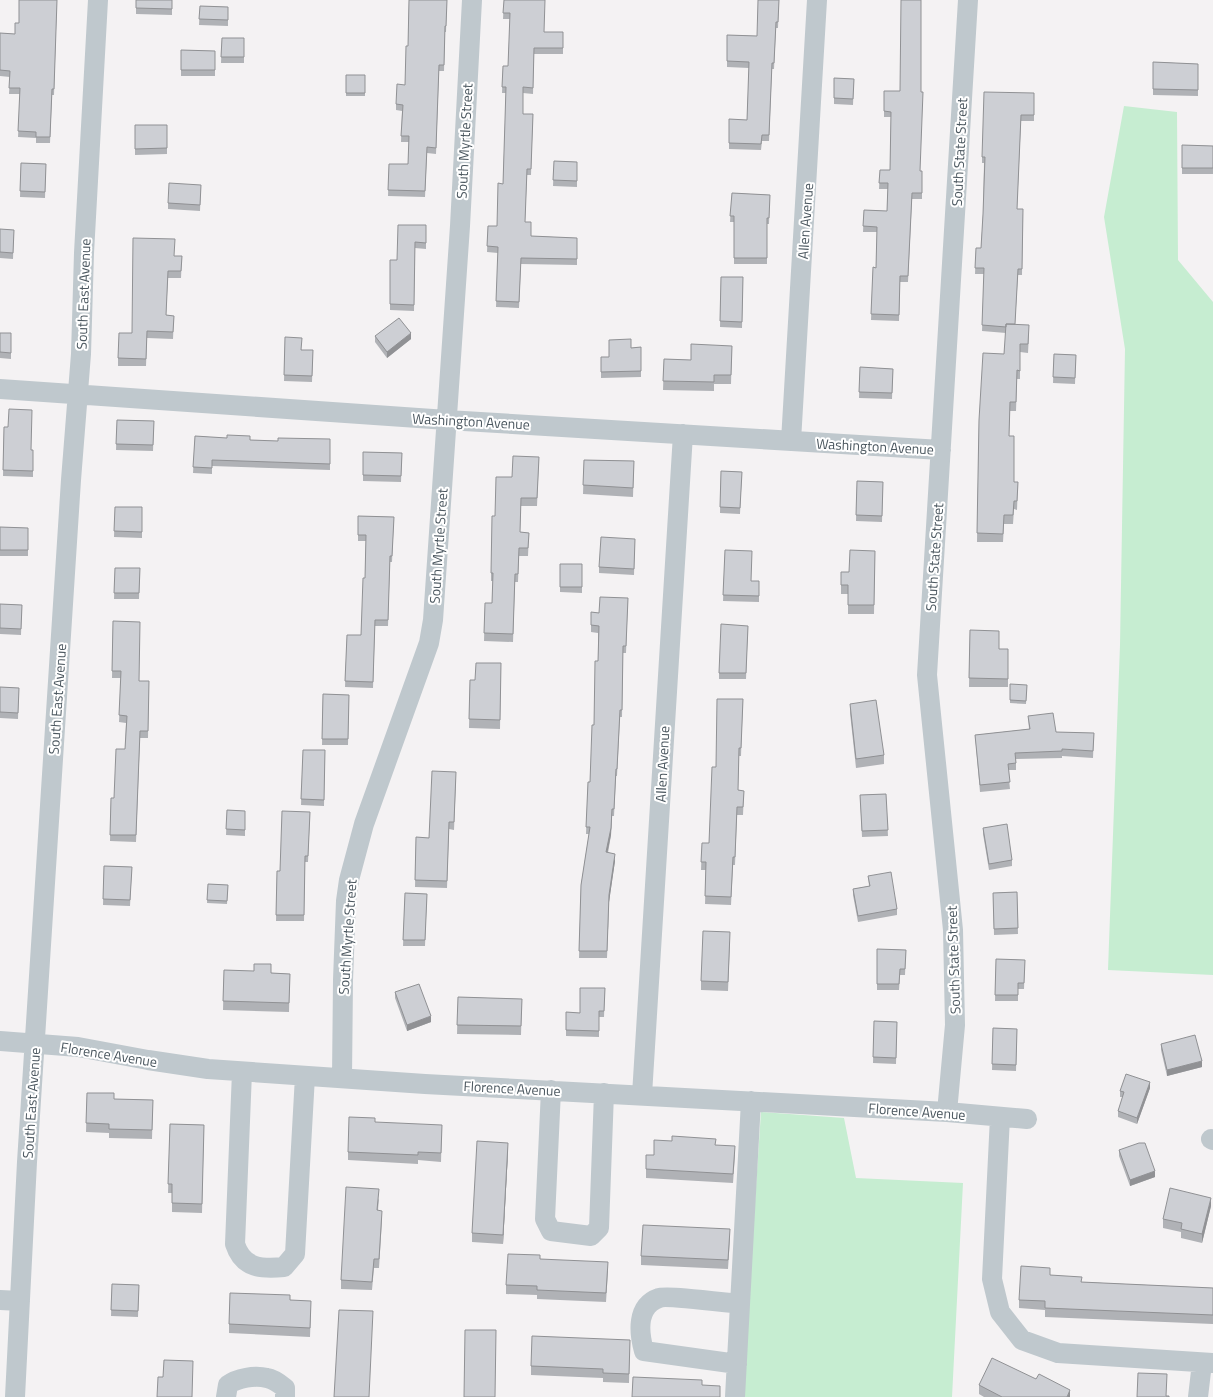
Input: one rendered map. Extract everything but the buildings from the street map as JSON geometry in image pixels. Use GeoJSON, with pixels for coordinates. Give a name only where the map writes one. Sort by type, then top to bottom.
{"type":"FeatureCollection","features":[{"type":"Feature","properties":{"kind":"street","name":"South East Avenue"},"geometry":{"type":"LineString","coordinates":[[14,1397],[35,1044],[78,394],[98,0]]}},
{"type":"Feature","properties":{"kind":"street","name":"South Myrtle Street"},"geometry":{"type":"LineString","coordinates":[[342,1078],[343,980],[346,901],[349,880],[364,824],[429,643],[433,620],[460,216],[472,0]]}},
{"type":"Feature","properties":{"kind":"street","name":"Allen Avenue"},"geometry":{"type":"LineString","coordinates":[[791,441],[817,0]]}},
{"type":"Feature","properties":{"kind":"street","name":"South State Street"},"geometry":{"type":"LineString","coordinates":[[947,1112],[955,1024],[953,930],[927,675],[968,0]]}},
{"type":"Feature","properties":{"kind":"street","name":"Washington Avenue"},"geometry":{"type":"LineString","coordinates":[[0,389],[446,420],[941,450]]}},
{"type":"Feature","properties":{"kind":"street","name":"Allen Avenue"},"geometry":{"type":"LineString","coordinates":[[642,1095],[683,434]]}},
{"type":"Feature","properties":{"kind":"street","name":"Florence Avenue"},"geometry":{"type":"LineString","coordinates":[[0,1041],[78,1047],[182,1066],[242,1072],[947,1112],[1027,1119]]}},
{"type":"Feature","properties":{"kind":"street"},"geometry":{"type":"LineString","coordinates":[[242,1072],[235,1244],[238,1255],[247,1263],[266,1268],[284,1267],[295,1254],[305,1076]]}},
{"type":"Feature","properties":{"kind":"street"},"geometry":{"type":"LineString","coordinates":[[551,1090],[545,1219],[551,1231],[591,1236],[599,1228],[604,1093]]}},
{"type":"Feature","properties":{"kind":"street"},"geometry":{"type":"LineString","coordinates":[[735,1397],[752,1101]]}},
{"type":"Feature","properties":{"kind":"street"},"geometry":{"type":"LineString","coordinates":[[1000,1117],[992,1280],[1000,1312],[1022,1340],[1058,1353],[1208,1363],[1198,1397]]}},
{"type":"Feature","properties":{"kind":"street"},"geometry":{"type":"LineString","coordinates":[[737,1364],[644,1351],[640,1329],[641,1315],[648,1305],[660,1297],[740,1304]]}},
{"type":"Feature","properties":{"kind":"street"},"geometry":{"type":"LineString","coordinates":[[0,1300],[20,1301]]}},
{"type":"Feature","properties":{"kind":"street"},"geometry":{"type":"LineString","coordinates":[[226,1397],[228,1385],[233,1381],[256,1377],[267,1377],[285,1388],[285,1397]]}},
{"type":"Feature","properties":{"kind":"green space"},"geometry":{"type":"Polygon","coordinates":[[[1124,106],[1177,112],[1178,260],[1213,302],[1213,975],[1108,970],[1120,645],[1125,349],[1104,217],[1124,106]]]}},
{"type":"Feature","properties":{"kind":"green space"},"geometry":{"type":"Polygon","coordinates":[[[761,1112],[844,1118],[856,1178],[963,1183],[952,1397],[742,1397],[761,1112]]]}}]}
